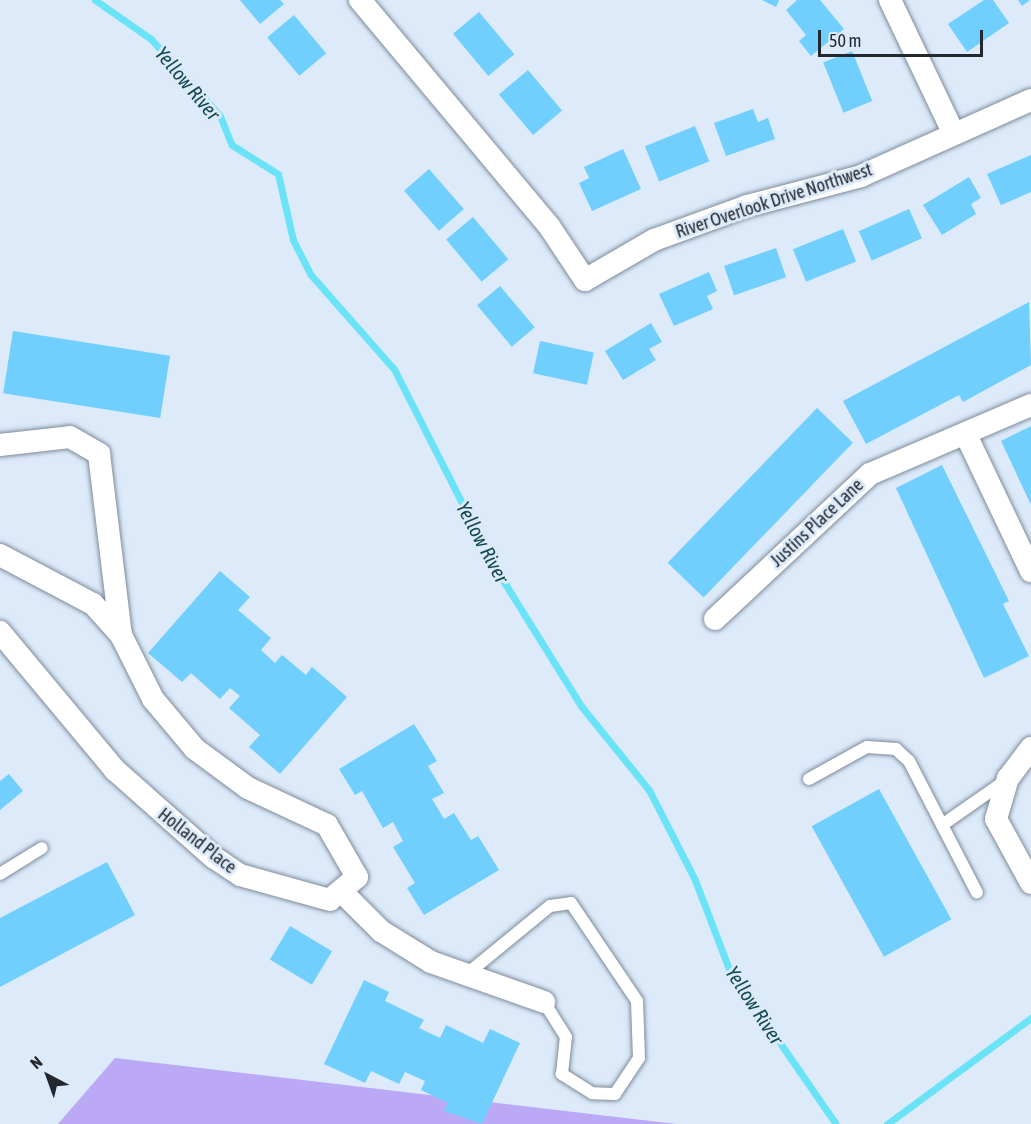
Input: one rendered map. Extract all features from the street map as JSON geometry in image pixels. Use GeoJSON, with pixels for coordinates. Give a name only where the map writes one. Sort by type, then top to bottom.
{"type":"FeatureCollection","features":[{"type":"Feature","properties":{"kind":"street","name":"River Overlook Drive Northwest"},"geometry":{"type":"LineString","coordinates":[[360,0],[549,226],[585,280],[654,240],[747,206],[861,176],[1031,100]]}},
{"type":"Feature","properties":{"kind":"street"},"geometry":{"type":"LineString","coordinates":[[890,0],[954,134]]}},
{"type":"Feature","properties":{"kind":"street","name":"Justins Place Lane"},"geometry":{"type":"LineString","coordinates":[[715,619],[870,474],[966,435],[1031,405]]}},
{"type":"Feature","properties":{"kind":"street"},"geometry":{"type":"LineString","coordinates":[[966,435],[1031,571]]}},
{"type":"Feature","properties":{"kind":"street"},"geometry":{"type":"LineString","coordinates":[[0,445],[70,437],[99,454],[121,635]]}},
{"type":"Feature","properties":{"kind":"street"},"geometry":{"type":"LineString","coordinates":[[0,555],[93,604],[121,635],[153,699],[195,749],[248,788],[327,825],[357,878],[341,891],[381,931],[431,962],[544,1002]]}},
{"type":"Feature","properties":{"kind":"street","name":"Holland Place"},"geometry":{"type":"LineString","coordinates":[[0,632],[115,770],[205,850],[240,875],[294,892],[330,900],[341,891]]}},
{"type":"Feature","properties":{"kind":"street"},"geometry":{"type":"LineString","coordinates":[[1031,748],[1008,778],[996,819],[1031,883]]}},
{"type":"Feature","properties":{"kind":"lane"},"geometry":{"type":"LineString","coordinates":[[809,778],[867,747],[884,745],[909,761],[977,893]]}},
{"type":"Feature","properties":{"kind":"lane"},"geometry":{"type":"LineString","coordinates":[[942,825],[1008,778]]}},
{"type":"Feature","properties":{"kind":"lane"},"geometry":{"type":"LineString","coordinates":[[0,874],[42,848]]}},
{"type":"Feature","properties":{"kind":"lane"},"geometry":{"type":"LineString","coordinates":[[467,974],[550,906],[571,903],[638,1001],[639,1058],[615,1095],[592,1093],[562,1074],[566,1037],[544,1002]]}},
{"type":"Feature","properties":{"kind":"shaded area"},"geometry":{"type":"Polygon","coordinates":[[[115,1058],[676,1124],[58,1124],[115,1058]]]}},
{"type":"Feature","properties":{"kind":"building"},"geometry":{"type":"Polygon","coordinates":[[[240,0],[280,0],[284,4],[260,24],[240,0]]]}},
{"type":"Feature","properties":{"kind":"building"},"geometry":{"type":"Polygon","coordinates":[[[762,0],[779,0],[776,7],[762,0]]]}},
{"type":"Feature","properties":{"kind":"building"},"geometry":{"type":"Polygon","coordinates":[[[797,0],[820,0],[844,29],[811,56],[799,41],[806,35],[786,10],[797,0]]]}},
{"type":"Feature","properties":{"kind":"building"},"geometry":{"type":"Polygon","coordinates":[[[984,0],[993,0],[1009,23],[967,52],[948,24],[984,0]]]}},
{"type":"Feature","properties":{"kind":"building"},"geometry":{"type":"Polygon","coordinates":[[[1018,0],[1030,0],[1022,6],[1018,0]]]}},
{"type":"Feature","properties":{"kind":"building"},"geometry":{"type":"Polygon","coordinates":[[[479,12],[514,54],[488,76],[453,34],[479,12]]]}},
{"type":"Feature","properties":{"kind":"building"},"geometry":{"type":"Polygon","coordinates":[[[294,15],[326,53],[299,76],[267,37],[294,15]]]}},
{"type":"Feature","properties":{"kind":"building"},"geometry":{"type":"Polygon","coordinates":[[[852,51],[872,101],[843,113],[823,63],[852,51]]]}},
{"type":"Feature","properties":{"kind":"building"},"geometry":{"type":"Polygon","coordinates":[[[528,70],[562,111],[533,135],[499,94],[528,70]]]}},
{"type":"Feature","properties":{"kind":"building"},"geometry":{"type":"Polygon","coordinates":[[[753,109],[758,122],[768,118],[775,139],[726,156],[714,123],[753,109]]]}},
{"type":"Feature","properties":{"kind":"building"},"geometry":{"type":"Polygon","coordinates":[[[695,126],[709,161],[659,181],[645,146],[695,126]]]}},
{"type":"Feature","properties":{"kind":"building"},"geometry":{"type":"Polygon","coordinates":[[[623,149],[641,189],[592,211],[579,183],[589,178],[584,167],[623,149]]]}},
{"type":"Feature","properties":{"kind":"building"},"geometry":{"type":"Polygon","coordinates":[[[1031,155],[1031,192],[1001,205],[987,174],[1031,155]]]}},
{"type":"Feature","properties":{"kind":"building"},"geometry":{"type":"Polygon","coordinates":[[[429,169],[464,209],[439,231],[404,191],[429,169]]]}},
{"type":"Feature","properties":{"kind":"building"},"geometry":{"type":"Polygon","coordinates":[[[969,177],[981,198],[971,204],[976,214],[942,235],[923,205],[969,177]]]}},
{"type":"Feature","properties":{"kind":"building"},"geometry":{"type":"Polygon","coordinates":[[[909,209],[922,238],[872,261],[859,231],[909,209]]]}},
{"type":"Feature","properties":{"kind":"building"},"geometry":{"type":"Polygon","coordinates":[[[473,217],[508,259],[482,282],[446,239],[473,217]]]}},
{"type":"Feature","properties":{"kind":"building"},"geometry":{"type":"Polygon","coordinates":[[[843,229],[856,261],[806,282],[793,249],[843,229]]]}},
{"type":"Feature","properties":{"kind":"building"},"geometry":{"type":"Polygon","coordinates":[[[776,248],[786,277],[734,295],[724,266],[776,248]]]}},
{"type":"Feature","properties":{"kind":"building"},"geometry":{"type":"Polygon","coordinates":[[[709,272],[717,291],[707,296],[713,309],[674,326],[659,294],[709,272]]]}},
{"type":"Feature","properties":{"kind":"building"},"geometry":{"type":"Polygon","coordinates":[[[500,286],[535,327],[512,347],[477,305],[500,286]]]}},
{"type":"Feature","properties":{"kind":"building"},"geometry":{"type":"Polygon","coordinates":[[[1029,302],[1031,365],[963,402],[959,395],[866,444],[843,401],[1029,302]]]}},
{"type":"Feature","properties":{"kind":"building"},"geometry":{"type":"Polygon","coordinates":[[[651,323],[662,342],[649,349],[656,360],[623,380],[605,351],[651,323]]]}},
{"type":"Feature","properties":{"kind":"building"},"geometry":{"type":"Polygon","coordinates":[[[13,331],[170,356],[160,418],[3,393],[13,331]]]}},
{"type":"Feature","properties":{"kind":"building"},"geometry":{"type":"Polygon","coordinates":[[[540,341],[594,352],[587,385],[533,373],[540,341]]]}},
{"type":"Feature","properties":{"kind":"building"},"geometry":{"type":"Polygon","coordinates":[[[817,408],[853,443],[704,597],[668,563],[817,408]]]}},
{"type":"Feature","properties":{"kind":"building"},"geometry":{"type":"Polygon","coordinates":[[[1031,426],[1031,505],[1001,441],[1031,426]]]}},
{"type":"Feature","properties":{"kind":"building"},"geometry":{"type":"Polygon","coordinates":[[[942,465],[1009,601],[1003,604],[1029,656],[984,678],[896,488],[942,465]]]}},
{"type":"Feature","properties":{"kind":"building"},"geometry":{"type":"Polygon","coordinates":[[[220,571],[250,597],[238,610],[271,638],[261,650],[275,663],[282,655],[306,675],[312,667],[347,697],[280,774],[249,747],[260,735],[229,708],[240,696],[230,688],[220,699],[191,673],[182,682],[148,653],[220,571]]]}},
{"type":"Feature","properties":{"kind":"building"},"geometry":{"type":"Polygon","coordinates":[[[414,724],[437,761],[428,766],[444,793],[432,799],[444,819],[454,813],[471,840],[478,836],[499,870],[424,915],[407,888],[415,883],[393,847],[403,841],[393,822],[383,828],[362,791],[355,795],[339,769],[414,724]]]}},
{"type":"Feature","properties":{"kind":"building"},"geometry":{"type":"Polygon","coordinates":[[[9,774],[23,791],[0,810],[0,781],[9,774]]]}},
{"type":"Feature","properties":{"kind":"building"},"geometry":{"type":"Polygon","coordinates":[[[879,789],[951,919],[884,957],[812,826],[879,789]]]}},
{"type":"Feature","properties":{"kind":"building"},"geometry":{"type":"Polygon","coordinates":[[[107,862],[135,915],[0,987],[0,918],[107,862]]]}},
{"type":"Feature","properties":{"kind":"building"},"geometry":{"type":"Polygon","coordinates":[[[290,926],[332,951],[312,985],[270,959],[290,926]]]}},
{"type":"Feature","properties":{"kind":"building"},"geometry":{"type":"Polygon","coordinates":[[[364,980],[389,992],[385,1001],[424,1020],[419,1028],[440,1038],[446,1025],[483,1043],[490,1029],[520,1043],[482,1124],[444,1111],[448,1103],[421,1090],[425,1081],[405,1072],[399,1084],[371,1071],[365,1083],[324,1064],[364,980]]]}},
{"type":"Feature","properties":{"kind":"waterway","name":"Yellow River"},"geometry":{"type":"LineString","coordinates":[[95,0],[151,39],[220,116],[232,145],[278,174],[293,240],[311,275],[394,369],[494,566],[581,706],[649,790],[695,880],[729,969],[836,1124]]}},
{"type":"Feature","properties":{"kind":"waterway"},"geometry":{"type":"LineString","coordinates":[[887,1124],[1031,1018]]}}]}
